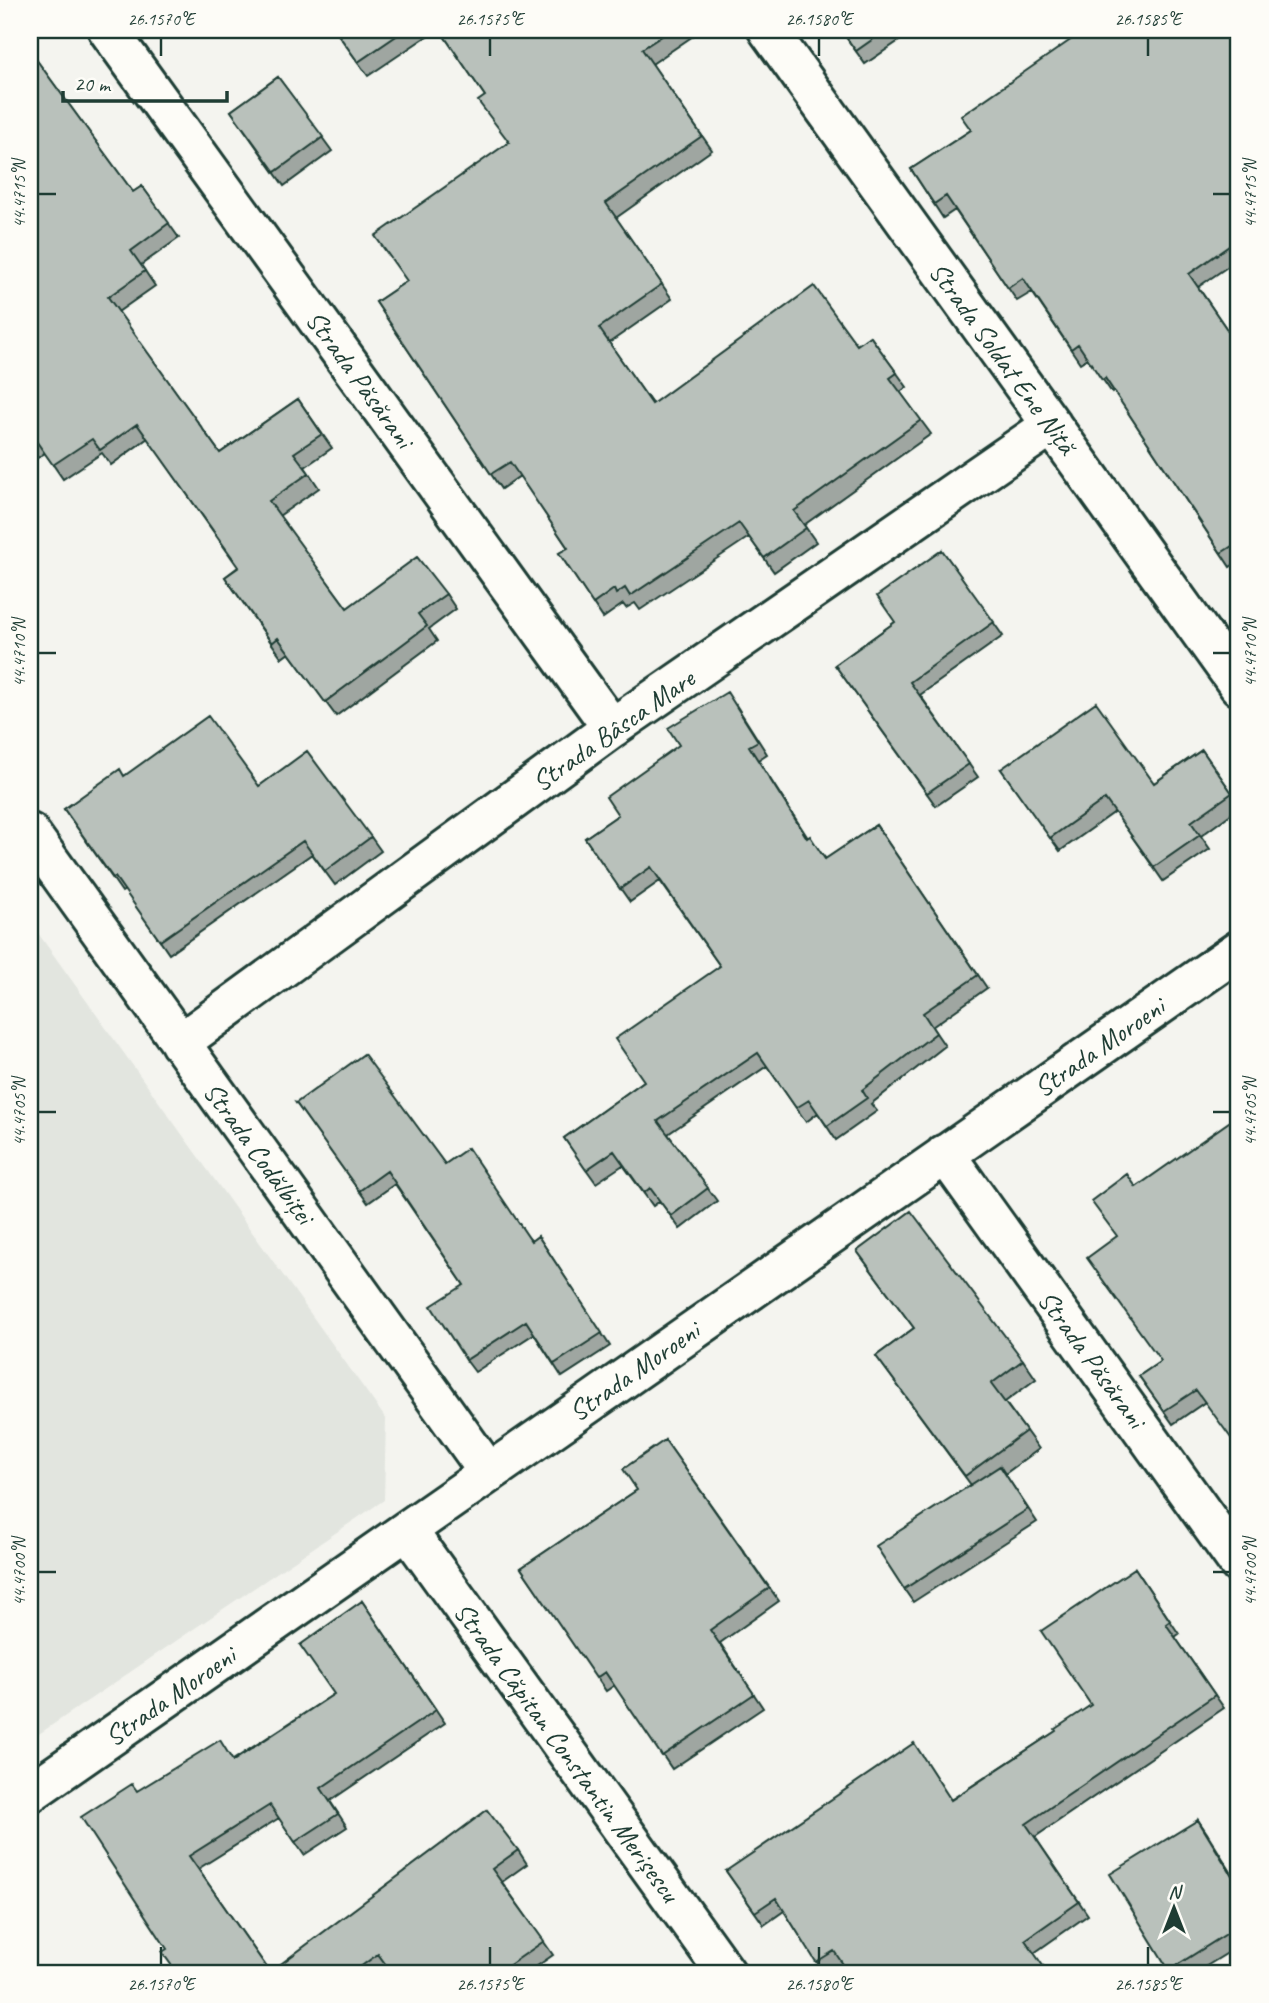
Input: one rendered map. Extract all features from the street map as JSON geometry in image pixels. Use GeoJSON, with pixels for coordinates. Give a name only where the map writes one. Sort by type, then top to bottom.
{"type":"FeatureCollection","features":[{"type":"Feature","properties":{"kind":"street","name":"Strada Păsărani"},"geometry":{"type":"LineString","coordinates":[[108,30],[612,728]]}},
{"type":"Feature","properties":{"kind":"street","name":"Strada Soldat Ene Niță"},"geometry":{"type":"LineString","coordinates":[[768,30],[1239,686]]}},
{"type":"Feature","properties":{"kind":"street","name":"Strada Bâsca Mare"},"geometry":{"type":"LineString","coordinates":[[180,1042],[612,728],[1052,425]]}},
{"type":"Feature","properties":{"kind":"street","name":"Strada Codălbiței"},"geometry":{"type":"LineString","coordinates":[[30,833],[489,1473]]}},
{"type":"Feature","properties":{"kind":"street","name":"Strada Moroeni"},"geometry":{"type":"LineString","coordinates":[[30,1793],[1239,950]]}},
{"type":"Feature","properties":{"kind":"street","name":"Strada Păsărani"},"geometry":{"type":"LineString","coordinates":[[945,1154],[1239,1564]]}},
{"type":"Feature","properties":{"kind":"street","name":"Strada Căpitan Constantin Merișescu"},"geometry":{"type":"LineString","coordinates":[[407,1530],[726,1973]]}},
{"type":"Feature","properties":{"kind":"shaded area"},"geometry":{"type":"Polygon","coordinates":[[[30,922],[386,1419],[384,1500],[30,1740],[30,922]]]}},
{"type":"Feature","properties":{"kind":"building"},"geometry":{"type":"Polygon","coordinates":[[[335,30],[405,30],[358,62],[335,30]]]}},
{"type":"Feature","properties":{"kind":"building"},"geometry":{"type":"Polygon","coordinates":[[[440,30],[671,30],[642,49],[702,136],[606,203],[662,284],[599,328],[652,404],[814,286],[857,345],[870,336],[897,373],[890,378],[921,420],[794,511],[806,528],[764,558],[739,523],[630,596],[625,588],[616,594],[614,589],[593,604],[559,553],[568,548],[510,462],[491,474],[376,302],[407,281],[375,236],[509,142],[478,101],[485,96],[440,30]]]}},
{"type":"Feature","properties":{"kind":"building"},"geometry":{"type":"Polygon","coordinates":[[[841,30],[886,30],[856,51],[841,30]]]}},
{"type":"Feature","properties":{"kind":"building"},"geometry":{"type":"Polygon","coordinates":[[[1085,30],[1239,30],[1239,239],[1189,274],[1239,347],[1239,547],[1237,543],[1221,553],[1105,378],[1102,380],[1078,344],[1071,349],[1023,278],[1008,288],[946,196],[934,204],[911,169],[971,130],[961,116],[1085,30]]]}},
{"type":"Feature","properties":{"kind":"building"},"geometry":{"type":"Polygon","coordinates":[[[30,51],[133,192],[142,186],[169,223],[131,251],[145,271],[108,297],[220,453],[298,399],[322,434],[294,453],[309,473],[269,501],[347,608],[417,557],[446,594],[418,614],[427,626],[325,702],[278,638],[272,643],[225,577],[239,567],[137,424],[100,450],[92,439],[53,465],[34,438],[30,441],[30,51]]]}},
{"type":"Feature","properties":{"kind":"building"},"geometry":{"type":"Polygon","coordinates":[[[278,77],[323,137],[275,172],[231,111],[278,77]]]}},
{"type":"Feature","properties":{"kind":"building"},"geometry":{"type":"Polygon","coordinates":[[[942,550],[994,622],[910,682],[969,764],[927,793],[835,665],[895,622],[877,596],[942,550]]]}},
{"type":"Feature","properties":{"kind":"building"},"geometry":{"type":"Polygon","coordinates":[[[727,692],[758,741],[749,746],[807,838],[810,836],[825,859],[876,825],[978,975],[923,1013],[936,1033],[862,1090],[867,1098],[827,1126],[809,1100],[796,1108],[758,1053],[658,1121],[708,1188],[671,1216],[650,1188],[644,1193],[614,1151],[586,1170],[564,1138],[644,1081],[615,1039],[720,966],[651,867],[620,889],[585,838],[618,815],[606,797],[679,745],[668,728],[727,692]]]}},
{"type":"Feature","properties":{"kind":"building"},"geometry":{"type":"Polygon","coordinates":[[[1096,702],[1154,783],[1202,750],[1232,793],[1191,822],[1200,835],[1154,867],[1105,799],[1050,838],[1001,769],[1096,702]]]}},
{"type":"Feature","properties":{"kind":"building"},"geometry":{"type":"Polygon","coordinates":[[[208,716],[259,786],[307,751],[371,837],[325,871],[303,841],[160,941],[64,809],[120,769],[124,776],[208,716]]]}},
{"type":"Feature","properties":{"kind":"building"},"geometry":{"type":"Polygon","coordinates":[[[364,1054],[445,1164],[468,1148],[531,1241],[538,1236],[602,1333],[554,1364],[526,1321],[466,1360],[431,1306],[464,1285],[387,1171],[359,1191],[296,1103],[364,1054]]]}},
{"type":"Feature","properties":{"kind":"building"},"geometry":{"type":"Polygon","coordinates":[[[1239,1115],[1239,1449],[1196,1390],[1164,1411],[1139,1376],[1161,1361],[1087,1258],[1117,1236],[1091,1201],[1127,1174],[1136,1187],[1239,1115]]]}},
{"type":"Feature","properties":{"kind":"building"},"geometry":{"type":"Polygon","coordinates":[[[911,1211],[1023,1360],[991,1384],[1026,1431],[965,1476],[876,1356],[914,1328],[857,1251],[911,1211]]]}},
{"type":"Feature","properties":{"kind":"building"},"geometry":{"type":"Polygon","coordinates":[[[665,1440],[769,1588],[710,1630],[754,1694],[662,1756],[605,1672],[596,1678],[521,1568],[637,1490],[623,1469],[665,1440]]]}},
{"type":"Feature","properties":{"kind":"building"},"geometry":{"type":"Polygon","coordinates":[[[1000,1466],[1028,1509],[904,1589],[876,1546],[1000,1466]]]}},
{"type":"Feature","properties":{"kind":"building"},"geometry":{"type":"Polygon","coordinates":[[[1135,1568],[1170,1621],[1166,1624],[1215,1695],[1026,1824],[1079,1902],[1025,1940],[1048,1973],[849,1973],[834,1951],[816,1962],[776,1898],[755,1912],[726,1871],[914,1743],[951,1800],[1091,1705],[1041,1631],[1135,1568]]]}},
{"type":"Feature","properties":{"kind":"building"},"geometry":{"type":"Polygon","coordinates":[[[362,1601],[436,1710],[321,1788],[338,1814],[295,1842],[270,1805],[189,1856],[270,1972],[487,1810],[518,1850],[492,1869],[544,1941],[498,1973],[392,1973],[378,1954],[352,1973],[177,1973],[162,1952],[167,1949],[81,1817],[132,1784],[137,1791],[220,1740],[233,1761],[334,1694],[300,1645],[362,1601]]]}},
{"type":"Feature","properties":{"kind":"building"},"geometry":{"type":"Polygon","coordinates":[[[1198,1820],[1239,1887],[1239,1926],[1169,1970],[1110,1874],[1198,1820]]]}}]}
